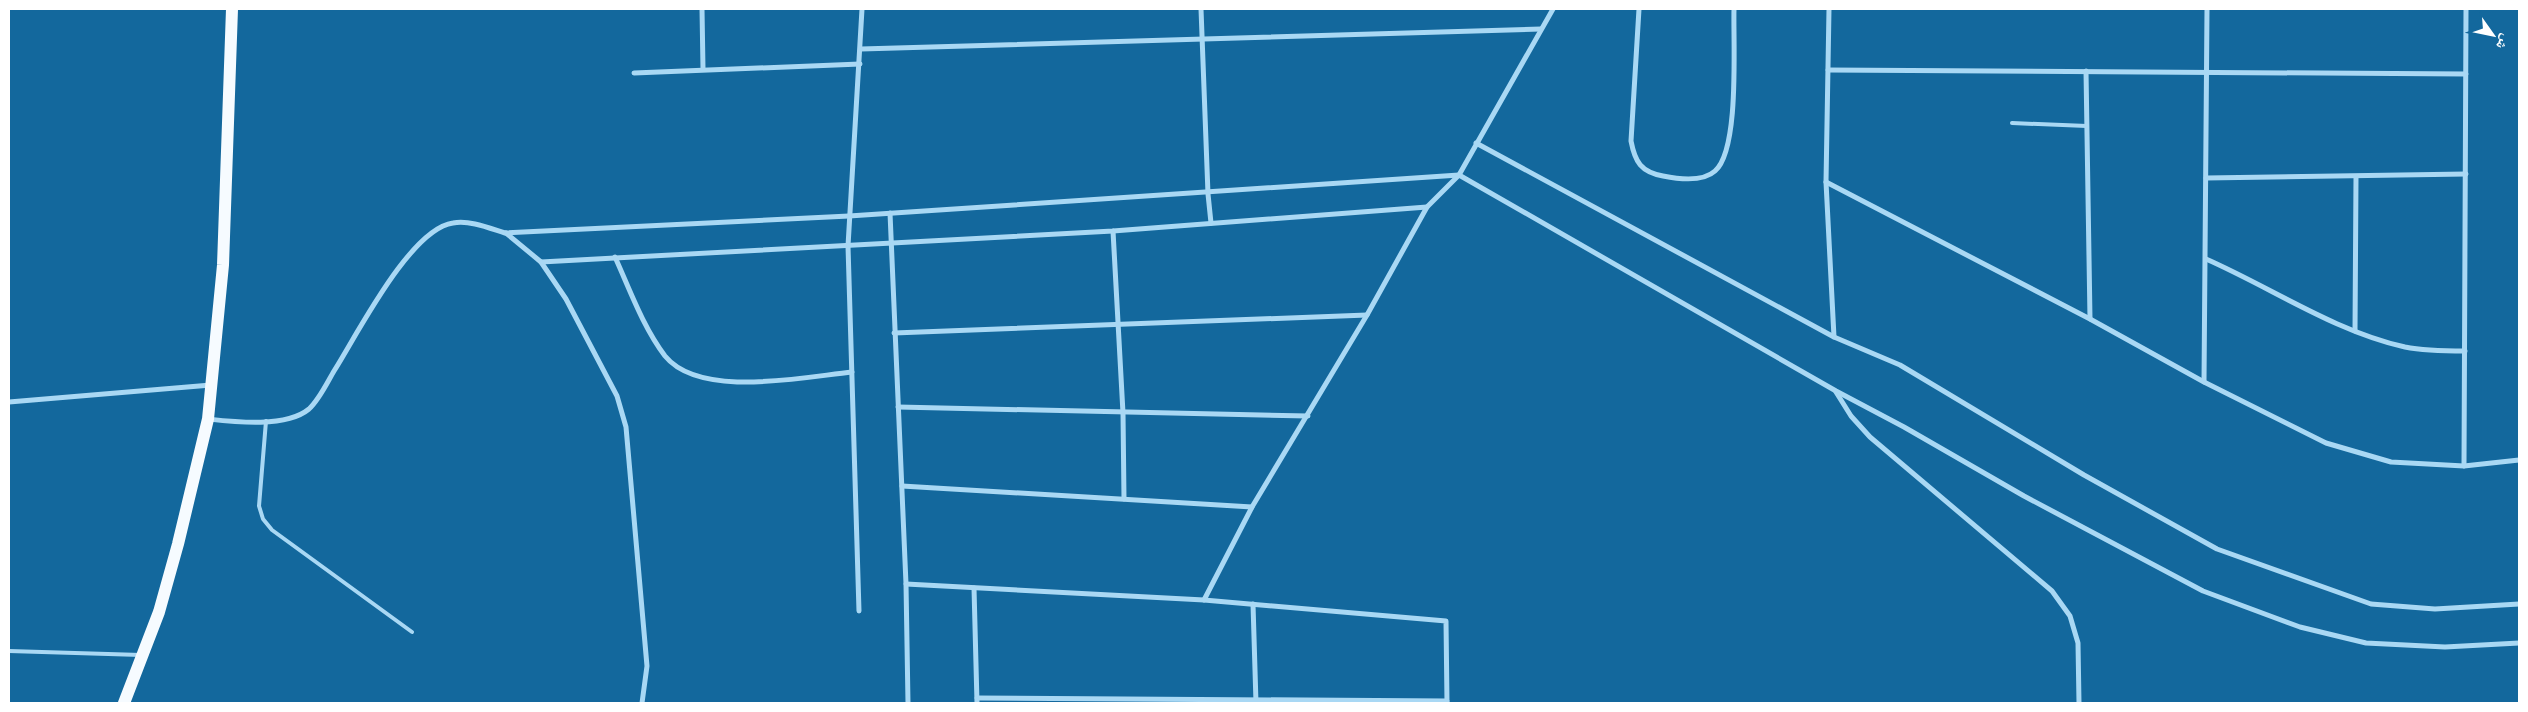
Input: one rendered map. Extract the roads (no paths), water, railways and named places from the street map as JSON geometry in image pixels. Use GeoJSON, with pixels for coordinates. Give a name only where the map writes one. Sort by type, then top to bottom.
{"type":"FeatureCollection","features":[{"type":"Feature","properties":{"kind":"main road"},"geometry":{"type":"LineString","coordinates":[[124,703],[158,612],[178,544],[208,419],[224,246],[232,9]]}},
{"type":"Feature","properties":{"kind":"street"},"geometry":{"type":"LineString","coordinates":[[702,9],[702,69]]}},
{"type":"Feature","properties":{"kind":"street"},"geometry":{"type":"LineString","coordinates":[[859,611],[848,246],[862,9]]}},
{"type":"Feature","properties":{"kind":"street"},"geometry":{"type":"LineString","coordinates":[[1201,9],[1208,194],[1211,223]]}},
{"type":"Feature","properties":{"kind":"street"},"geometry":{"type":"LineString","coordinates":[[1204,600],[1252,507],[1308,416],[1428,207],[1459,175],[1553,9]]}},
{"type":"Feature","properties":{"kind":"street"},"geometry":{"type":"LineString","coordinates":[[1639,9],[1631,141],[1634,159],[1640,168],[1650,173],[1689,178],[1706,176],[1715,171],[1728,147],[1732,101],[1734,9]]}},
{"type":"Feature","properties":{"kind":"street"},"geometry":{"type":"LineString","coordinates":[[1829,9],[1826,182],[1834,337]]}},
{"type":"Feature","properties":{"kind":"street"},"geometry":{"type":"LineString","coordinates":[[2204,382],[2207,9]]}},
{"type":"Feature","properties":{"kind":"street"},"geometry":{"type":"LineString","coordinates":[[2464,466],[2466,9]]}},
{"type":"Feature","properties":{"kind":"street"},"geometry":{"type":"LineString","coordinates":[[861,49],[1541,29]]}},
{"type":"Feature","properties":{"kind":"street"},"geometry":{"type":"LineString","coordinates":[[634,73],[860,64]]}},
{"type":"Feature","properties":{"kind":"street"},"geometry":{"type":"LineString","coordinates":[[1828,70],[2086,70],[2466,74]]}},
{"type":"Feature","properties":{"kind":"street"},"geometry":{"type":"LineString","coordinates":[[2086,70],[2090,319]]}},
{"type":"Feature","properties":{"kind":"street"},"geometry":{"type":"LineString","coordinates":[[1476,143],[1834,337],[1900,365],[2100,485],[2217,549],[2371,604],[2435,609],[2519,604]]}},
{"type":"Feature","properties":{"kind":"street"},"geometry":{"type":"LineString","coordinates":[[2206,178],[2466,174]]}},
{"type":"Feature","properties":{"kind":"street"},"geometry":{"type":"LineString","coordinates":[[208,419],[243,423],[266,421],[290,418],[308,410],[324,389],[394,275],[424,238],[452,223],[475,224],[505,233],[849,216],[1208,194],[1459,175],[1836,391],[2024,496],[2212,594],[2300,626],[2366,643],[2445,647],[2519,643]]}},
{"type":"Feature","properties":{"kind":"street"},"geometry":{"type":"LineString","coordinates":[[2354,331],[2356,176]]}},
{"type":"Feature","properties":{"kind":"street"},"geometry":{"type":"LineString","coordinates":[[1826,182],[2090,319],[2204,382],[2319,440],[2340,448],[2391,462],[2464,466],[2519,460]]}},
{"type":"Feature","properties":{"kind":"street"},"geometry":{"type":"LineString","coordinates":[[541,262],[1113,231],[1428,207]]}},
{"type":"Feature","properties":{"kind":"street"},"geometry":{"type":"LineString","coordinates":[[890,213],[906,584],[908,703]]}},
{"type":"Feature","properties":{"kind":"street"},"geometry":{"type":"LineString","coordinates":[[1113,231],[1123,413],[1124,499]]}},
{"type":"Feature","properties":{"kind":"street"},"geometry":{"type":"LineString","coordinates":[[505,233],[541,262],[566,299],[617,396],[626,427],[647,666],[642,703]]}},
{"type":"Feature","properties":{"kind":"street"},"geometry":{"type":"LineString","coordinates":[[615,257],[648,329],[666,357],[693,376],[744,382],[852,372]]}},
{"type":"Feature","properties":{"kind":"street"},"geometry":{"type":"LineString","coordinates":[[2206,259],[2354,331],[2406,347],[2424,350],[2465,351]]}},
{"type":"Feature","properties":{"kind":"street"},"geometry":{"type":"LineString","coordinates":[[894,333],[1367,315]]}},
{"type":"Feature","properties":{"kind":"street"},"geometry":{"type":"LineString","coordinates":[[9,402],[212,384]]}},
{"type":"Feature","properties":{"kind":"street"},"geometry":{"type":"LineString","coordinates":[[1836,391],[1851,416],[1870,438],[2052,591],[2070,616],[2078,643],[2079,703]]}},
{"type":"Feature","properties":{"kind":"street"},"geometry":{"type":"LineString","coordinates":[[898,407],[1308,416]]}},
{"type":"Feature","properties":{"kind":"street"},"geometry":{"type":"LineString","coordinates":[[902,486],[1252,507]]}},
{"type":"Feature","properties":{"kind":"street"},"geometry":{"type":"LineString","coordinates":[[906,584],[1204,600],[1446,621],[1447,702],[977,701],[974,588]]}},
{"type":"Feature","properties":{"kind":"street"},"geometry":{"type":"LineString","coordinates":[[1252,604],[1256,701]]}},
{"type":"Feature","properties":{"kind":"lane"},"geometry":{"type":"LineString","coordinates":[[2012,123],[2087,126]]}},
{"type":"Feature","properties":{"kind":"lane"},"geometry":{"type":"LineString","coordinates":[[266,421],[259,506],[263,519],[272,530],[412,632]]}},
{"type":"Feature","properties":{"kind":"lane"},"geometry":{"type":"LineString","coordinates":[[9,652],[143,655]]}}]}
